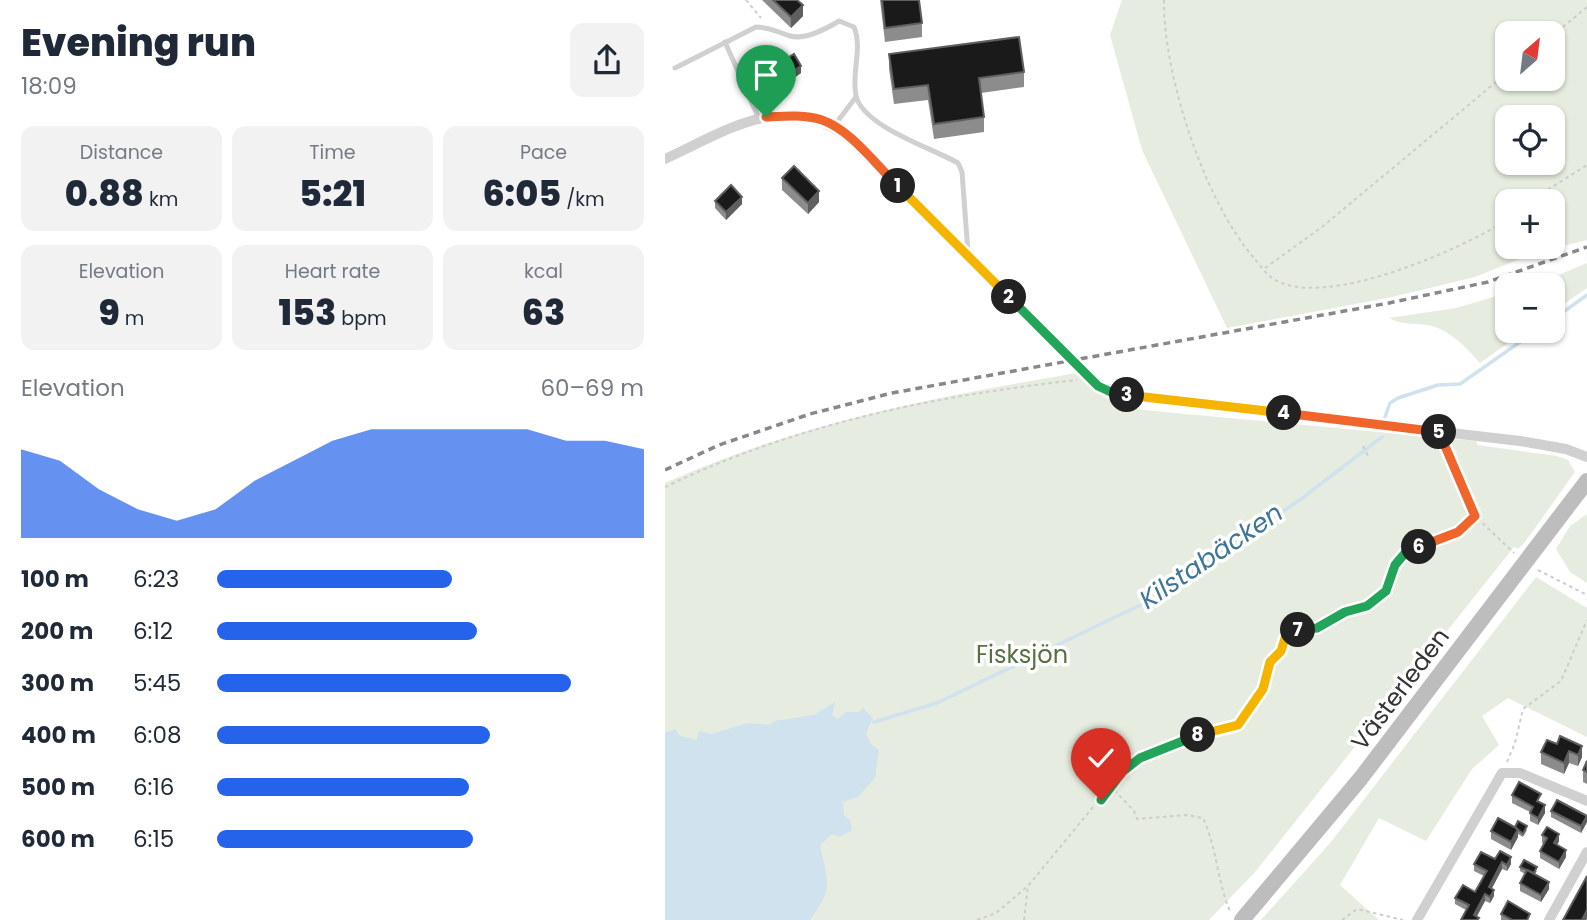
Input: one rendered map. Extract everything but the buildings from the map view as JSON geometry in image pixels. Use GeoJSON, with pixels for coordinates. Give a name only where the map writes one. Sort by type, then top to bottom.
{"type":"FeatureCollection","features":[{"type":"Feature","properties":{"kind":"street"},"geometry":{"type":"LineString","coordinates":[[665,159],[759,119],[799,116],[821,120],[834,126],[1098,386],[1115,394],[1547,445],[1587,457]]}},
{"type":"Feature","properties":{"kind":"street","name":"Västerleden"},"geometry":{"type":"LineString","coordinates":[[1237,918],[1347,796],[1587,481]]}},
{"type":"Feature","properties":{"kind":"street"},"geometry":{"type":"LineString","coordinates":[[1417,920],[1495,780],[1502,773],[1520,773],[1587,801]]}},
{"type":"Feature","properties":{"kind":"street"},"geometry":{"type":"LineString","coordinates":[[1549,920],[1587,852]]}},
{"type":"Feature","properties":{"kind":"lane"},"geometry":{"type":"LineString","coordinates":[[675,68],[756,27],[769,27],[794,37],[825,30],[839,21],[854,27],[859,39],[856,97],[865,112],[878,123],[958,163],[962,172],[968,256]]}},
{"type":"Feature","properties":{"kind":"lane"},"geometry":{"type":"LineString","coordinates":[[725,42],[759,119]]}},
{"type":"Feature","properties":{"kind":"lane"},"geometry":{"type":"LineString","coordinates":[[834,126],[856,97]]}},
{"type":"Feature","properties":{"kind":"path"},"geometry":{"type":"LineString","coordinates":[[746,0],[769,27]]}},
{"type":"Feature","properties":{"kind":"path"},"geometry":{"type":"LineString","coordinates":[[1164,0],[1172,66],[1195,152],[1223,218],[1272,278],[1296,287],[1341,286],[1435,257],[1495,225]]}},
{"type":"Feature","properties":{"kind":"path"},"geometry":{"type":"LineString","coordinates":[[1565,25],[1587,7]]}},
{"type":"Feature","properties":{"kind":"path"},"geometry":{"type":"LineString","coordinates":[[1264,269],[1322,227],[1495,83]]}},
{"type":"Feature","properties":{"kind":"path"},"geometry":{"type":"LineString","coordinates":[[1549,189],[1587,165]]}},
{"type":"Feature","properties":{"kind":"path"},"geometry":{"type":"LineString","coordinates":[[665,487],[706,467],[838,421],[914,404],[1077,380]]}},
{"type":"Feature","properties":{"kind":"path"},"geometry":{"type":"LineString","coordinates":[[1439,431],[1475,516],[1518,556]]}},
{"type":"Feature","properties":{"kind":"path"},"geometry":{"type":"LineString","coordinates":[[1363,446],[1369,458]]}},
{"type":"Feature","properties":{"kind":"path"},"geometry":{"type":"LineString","coordinates":[[977,920],[996,913],[1028,886],[1122,772],[1140,758],[1174,747],[1195,736],[1238,725],[1263,689],[1270,662],[1281,651],[1285,638],[1296,630],[1317,628],[1345,612],[1367,606],[1386,591],[1395,565],[1406,552],[1458,532],[1475,516]]}},
{"type":"Feature","properties":{"kind":"path"},"geometry":{"type":"LineString","coordinates":[[1534,568],[1587,595]]}},
{"type":"Feature","properties":{"kind":"path"},"geometry":{"type":"LineString","coordinates":[[1502,773],[1515,743],[1523,709],[1561,681],[1587,620]]}},
{"type":"Feature","properties":{"kind":"path"},"geometry":{"type":"LineString","coordinates":[[1105,780],[1134,811],[1137,819],[1186,815],[1203,818],[1211,835],[1220,888],[1237,918]]}},
{"type":"Feature","properties":{"kind":"path"},"geometry":{"type":"LineString","coordinates":[[1024,920],[1028,886]]}},
{"type":"Feature","properties":{"kind":"path"},"geometry":{"type":"LineString","coordinates":[[1342,920],[1357,909],[1403,920]]}},
{"type":"Feature","properties":{"kind":"green space"},"geometry":{"type":"Polygon","coordinates":[[[1122,0],[1587,0],[1587,240],[1565,246],[1565,189],[1495,189],[1495,259],[1520,259],[1475,277],[1392,297],[1227,328],[1142,150],[1110,35],[1122,0]]]}},
{"type":"Feature","properties":{"kind":"green space"},"geometry":{"type":"Polygon","coordinates":[[[1587,263],[1587,288],[1565,303],[1565,273],[1587,263]]]}},
{"type":"Feature","properties":{"kind":"green space"},"geometry":{"type":"Polygon","coordinates":[[[1495,297],[1495,343],[1508,343],[1480,363],[1463,345],[1442,330],[1389,318],[1456,308],[1495,297]]]}},
{"type":"Feature","properties":{"kind":"green space","name":"Fisksjön"},"geometry":{"type":"Polygon","coordinates":[[[1077,373],[1104,397],[1143,410],[1476,441],[1478,445],[1557,456],[1568,460],[1575,472],[1525,542],[1518,549],[1514,547],[1255,872],[1209,920],[665,920],[665,483],[767,444],[867,414],[1077,373]]]}},
{"type":"Feature","properties":{"kind":"green space"},"geometry":{"type":"Polygon","coordinates":[[[1587,514],[1587,583],[1570,572],[1556,549],[1570,526],[1587,514]]]}},
{"type":"Feature","properties":{"kind":"green space"},"geometry":{"type":"Polygon","coordinates":[[[1536,577],[1587,608],[1587,737],[1508,698],[1482,716],[1499,745],[1472,769],[1426,841],[1379,818],[1340,885],[1379,920],[1261,920],[1331,842],[1536,577]]]}},
{"type":"Feature","properties":{"kind":"water"},"geometry":{"type":"Polygon","coordinates":[[[835,702],[832,715],[838,719],[846,712],[859,712],[863,708],[873,718],[866,733],[871,744],[879,750],[875,778],[858,797],[843,802],[844,816],[850,820],[852,830],[840,837],[832,834],[820,845],[827,877],[826,892],[810,920],[665,920],[665,733],[675,729],[680,736],[697,740],[699,731],[711,734],[748,723],[769,725],[775,721],[814,715],[835,702]]]}},
{"type":"Feature","properties":{"kind":"waterway","name":"Kilstabäcken"},"geometry":{"type":"LineString","coordinates":[[1565,311],[1587,295]]}},
{"type":"Feature","properties":{"kind":"waterway","name":"Kilstabäcken"},"geometry":{"type":"LineString","coordinates":[[1385,417],[1390,403],[1398,398],[1438,385],[1460,384],[1519,343]]}},
{"type":"Feature","properties":{"kind":"waterway","name":"Kilstabäcken"},"geometry":{"type":"LineString","coordinates":[[874,722],[937,703],[1161,595],[1301,499],[1382,437]]}},
{"type":"Feature","properties":{"kind":"railway"},"geometry":{"type":"LineString","coordinates":[[665,470],[719,445],[810,414],[892,393],[1389,303],[1488,282],[1587,247]]}},
{"type":"Feature","properties":{"kind":"route"},"geometry":{"type":"LineString","coordinates":[[766,117],[799,116],[821,120],[834,126],[1098,386],[1115,394],[1439,431],[1451,465],[1475,516],[1458,532],[1406,552],[1395,565],[1386,591],[1367,606],[1345,612],[1317,628],[1296,630],[1285,638],[1281,651],[1270,662],[1263,689],[1238,725],[1195,736],[1174,747],[1140,758],[1122,772],[1101,800]]}}]}
